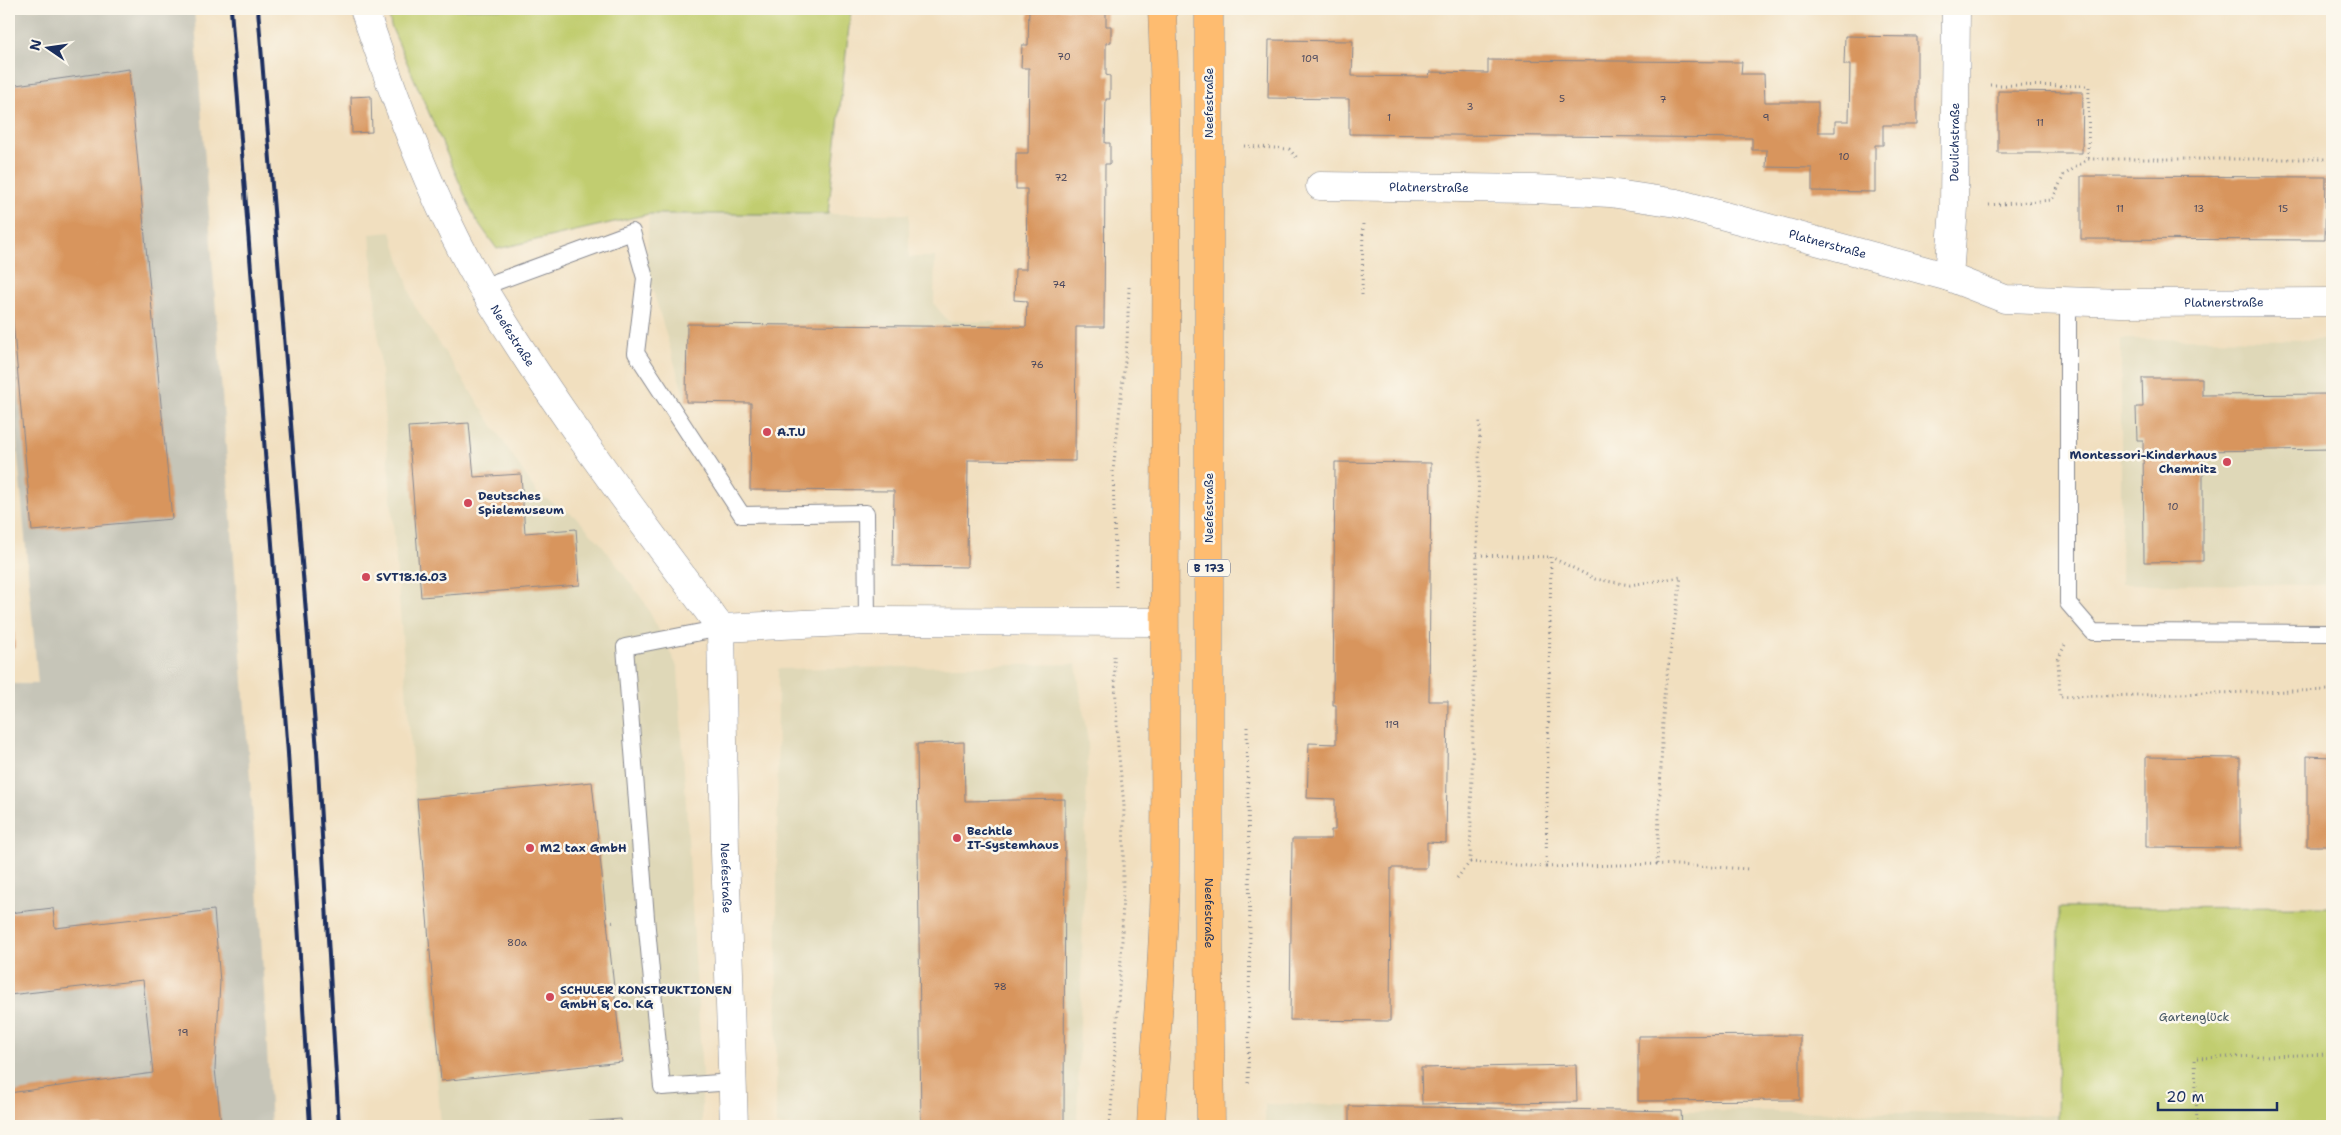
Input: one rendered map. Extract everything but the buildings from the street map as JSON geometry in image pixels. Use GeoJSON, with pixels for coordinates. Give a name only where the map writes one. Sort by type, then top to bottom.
{"type":"FeatureCollection","features":[{"type":"Feature","properties":{"kind":"main road"},"geometry":{"type":"LineString","coordinates":[[1152,1126],[1165,875],[1164,622],[1167,255],[1162,9]]}},
{"type":"Feature","properties":{"kind":"main road","name":"Neefestraße"},"geometry":{"type":"LineString","coordinates":[[1209,9],[1209,949],[1211,1126]]}},
{"type":"Feature","properties":{"kind":"street","name":"Neefestraße"},"geometry":{"type":"LineString","coordinates":[[364,9],[409,135],[460,246],[482,287],[591,455],[721,628],[734,1126]]}},
{"type":"Feature","properties":{"kind":"street","name":"Deulichstraße"},"geometry":{"type":"LineString","coordinates":[[1949,276],[1954,207],[1956,9]]}},
{"type":"Feature","properties":{"kind":"street","name":"Platnerstraße"},"geometry":{"type":"LineString","coordinates":[[1320,186],[1534,189],[1610,193],[1668,202],[1949,276],[2005,299],[2121,303],[2332,302]]}},
{"type":"Feature","properties":{"kind":"street"},"geometry":{"type":"LineString","coordinates":[[721,628],[867,621],[1164,622]]}},
{"type":"Feature","properties":{"kind":"lane"},"geometry":{"type":"LineString","coordinates":[[482,287],[632,232],[645,278],[636,353],[742,515],[866,513],[867,621]]}},
{"type":"Feature","properties":{"kind":"lane"},"geometry":{"type":"LineString","coordinates":[[2068,301],[2068,603],[2093,632],[2332,633]]}},
{"type":"Feature","properties":{"kind":"lane"},"geometry":{"type":"LineString","coordinates":[[721,628],[625,647],[646,918],[662,1087],[733,1082]]}},
{"type":"Feature","properties":{"kind":"path"},"geometry":{"type":"LineString","coordinates":[[1955,84],[2089,86],[2088,159]]}},
{"type":"Feature","properties":{"kind":"path"},"geometry":{"type":"LineString","coordinates":[[1236,146],[1290,149],[1320,186]]}},
{"type":"Feature","properties":{"kind":"path"},"geometry":{"type":"LineString","coordinates":[[1954,207],[2052,200],[2064,175],[2088,159],[2332,159]]}},
{"type":"Feature","properties":{"kind":"path"},"geometry":{"type":"LineString","coordinates":[[1362,295],[1363,188]]}},
{"type":"Feature","properties":{"kind":"path"},"geometry":{"type":"LineString","coordinates":[[1110,1126],[1122,943],[1124,815],[1118,747],[1114,649],[1117,622],[1113,471],[1127,342],[1129,278]]}},
{"type":"Feature","properties":{"kind":"path"},"geometry":{"type":"LineString","coordinates":[[1457,878],[1470,862],[1480,418]]}},
{"type":"Feature","properties":{"kind":"path"},"geometry":{"type":"LineString","coordinates":[[1477,555],[1551,557],[1595,579],[1630,586],[1681,577],[1664,696],[1658,864]]}},
{"type":"Feature","properties":{"kind":"path"},"geometry":{"type":"LineString","coordinates":[[1546,867],[1551,557]]}},
{"type":"Feature","properties":{"kind":"path"},"geometry":{"type":"LineString","coordinates":[[2079,616],[2058,659],[2060,697],[2332,690]]}},
{"type":"Feature","properties":{"kind":"path"},"geometry":{"type":"LineString","coordinates":[[1470,862],[1546,867],[1658,864],[1749,869]]}},
{"type":"Feature","properties":{"kind":"path"},"geometry":{"type":"LineString","coordinates":[[2197,1126],[2195,1058],[2332,1054]]}},
{"type":"Feature","properties":{"kind":"shaded area"},"geometry":{"type":"Polygon","coordinates":[[[9,9],[194,9],[260,916],[271,1126],[9,1126],[9,684],[38,684],[9,356],[9,9]]]}},
{"type":"Feature","properties":{"kind":"shaded area"},"geometry":{"type":"Polygon","coordinates":[[[649,214],[909,214],[909,257],[935,257],[934,304],[948,321],[996,322],[998,327],[997,402],[686,402],[646,267],[649,214]]]}},
{"type":"Feature","properties":{"kind":"shaded area"},"geometry":{"type":"Polygon","coordinates":[[[391,232],[414,305],[537,493],[576,517],[602,545],[645,603],[678,668],[702,1075],[702,1126],[441,1126],[370,234],[391,232]]]}},
{"type":"Feature","properties":{"kind":"shaded area","name":"Montessori-Kinderhaus Chemnitz"},"geometry":{"type":"Polygon","coordinates":[[[2121,339],[2332,340],[2332,585],[2121,584],[2121,339]]]}},
{"type":"Feature","properties":{"kind":"shaded area"},"geometry":{"type":"Polygon","coordinates":[[[1076,664],[1088,742],[1077,1126],[776,1126],[778,669],[1076,664]]]}},
{"type":"Feature","properties":{"kind":"shaded area"},"geometry":{"type":"Polygon","coordinates":[[[1265,1104],[2057,1115],[2057,1126],[1265,1126],[1265,1104]]]}},
{"type":"Feature","properties":{"kind":"green space"},"geometry":{"type":"Polygon","coordinates":[[[388,9],[851,9],[828,214],[649,214],[497,249],[475,218],[391,26],[388,9]]]}},
{"type":"Feature","properties":{"kind":"green space","name":"Gartenglück"},"geometry":{"type":"Polygon","coordinates":[[[2332,907],[2332,1126],[2057,1126],[2059,908],[2332,907]]]}},
{"type":"Feature","properties":{"kind":"railway"},"geometry":{"type":"LineString","coordinates":[[231,9],[288,753],[310,1126]]}},
{"type":"Feature","properties":{"kind":"railway"},"geometry":{"type":"LineString","coordinates":[[258,9],[317,751],[339,1126]]}},
{"type":"Feature","properties":{"kind":"place","name":"A.T.U"},"geometry":{"type":"Point","coordinates":[767,432]}},
{"type":"Feature","properties":{"kind":"place","name":"Montessori-Kinderhaus Chemnitz"},"geometry":{"type":"Point","coordinates":[2227,462]}},
{"type":"Feature","properties":{"kind":"place","name":"Deutsches Spielemuseum"},"geometry":{"type":"Point","coordinates":[468,503]}},
{"type":"Feature","properties":{"kind":"place","name":"SVT18.16.03"},"geometry":{"type":"Point","coordinates":[366,577]}},
{"type":"Feature","properties":{"kind":"place","name":"Bechtle IT-Systemhaus"},"geometry":{"type":"Point","coordinates":[957,838]}},
{"type":"Feature","properties":{"kind":"place","name":"M2 tax GmbH"},"geometry":{"type":"Point","coordinates":[530,848]}},
{"type":"Feature","properties":{"kind":"place","name":"SCHULER KONSTRUKTIONEN GmbH & Co. KG"},"geometry":{"type":"Point","coordinates":[550,997]}}]}
